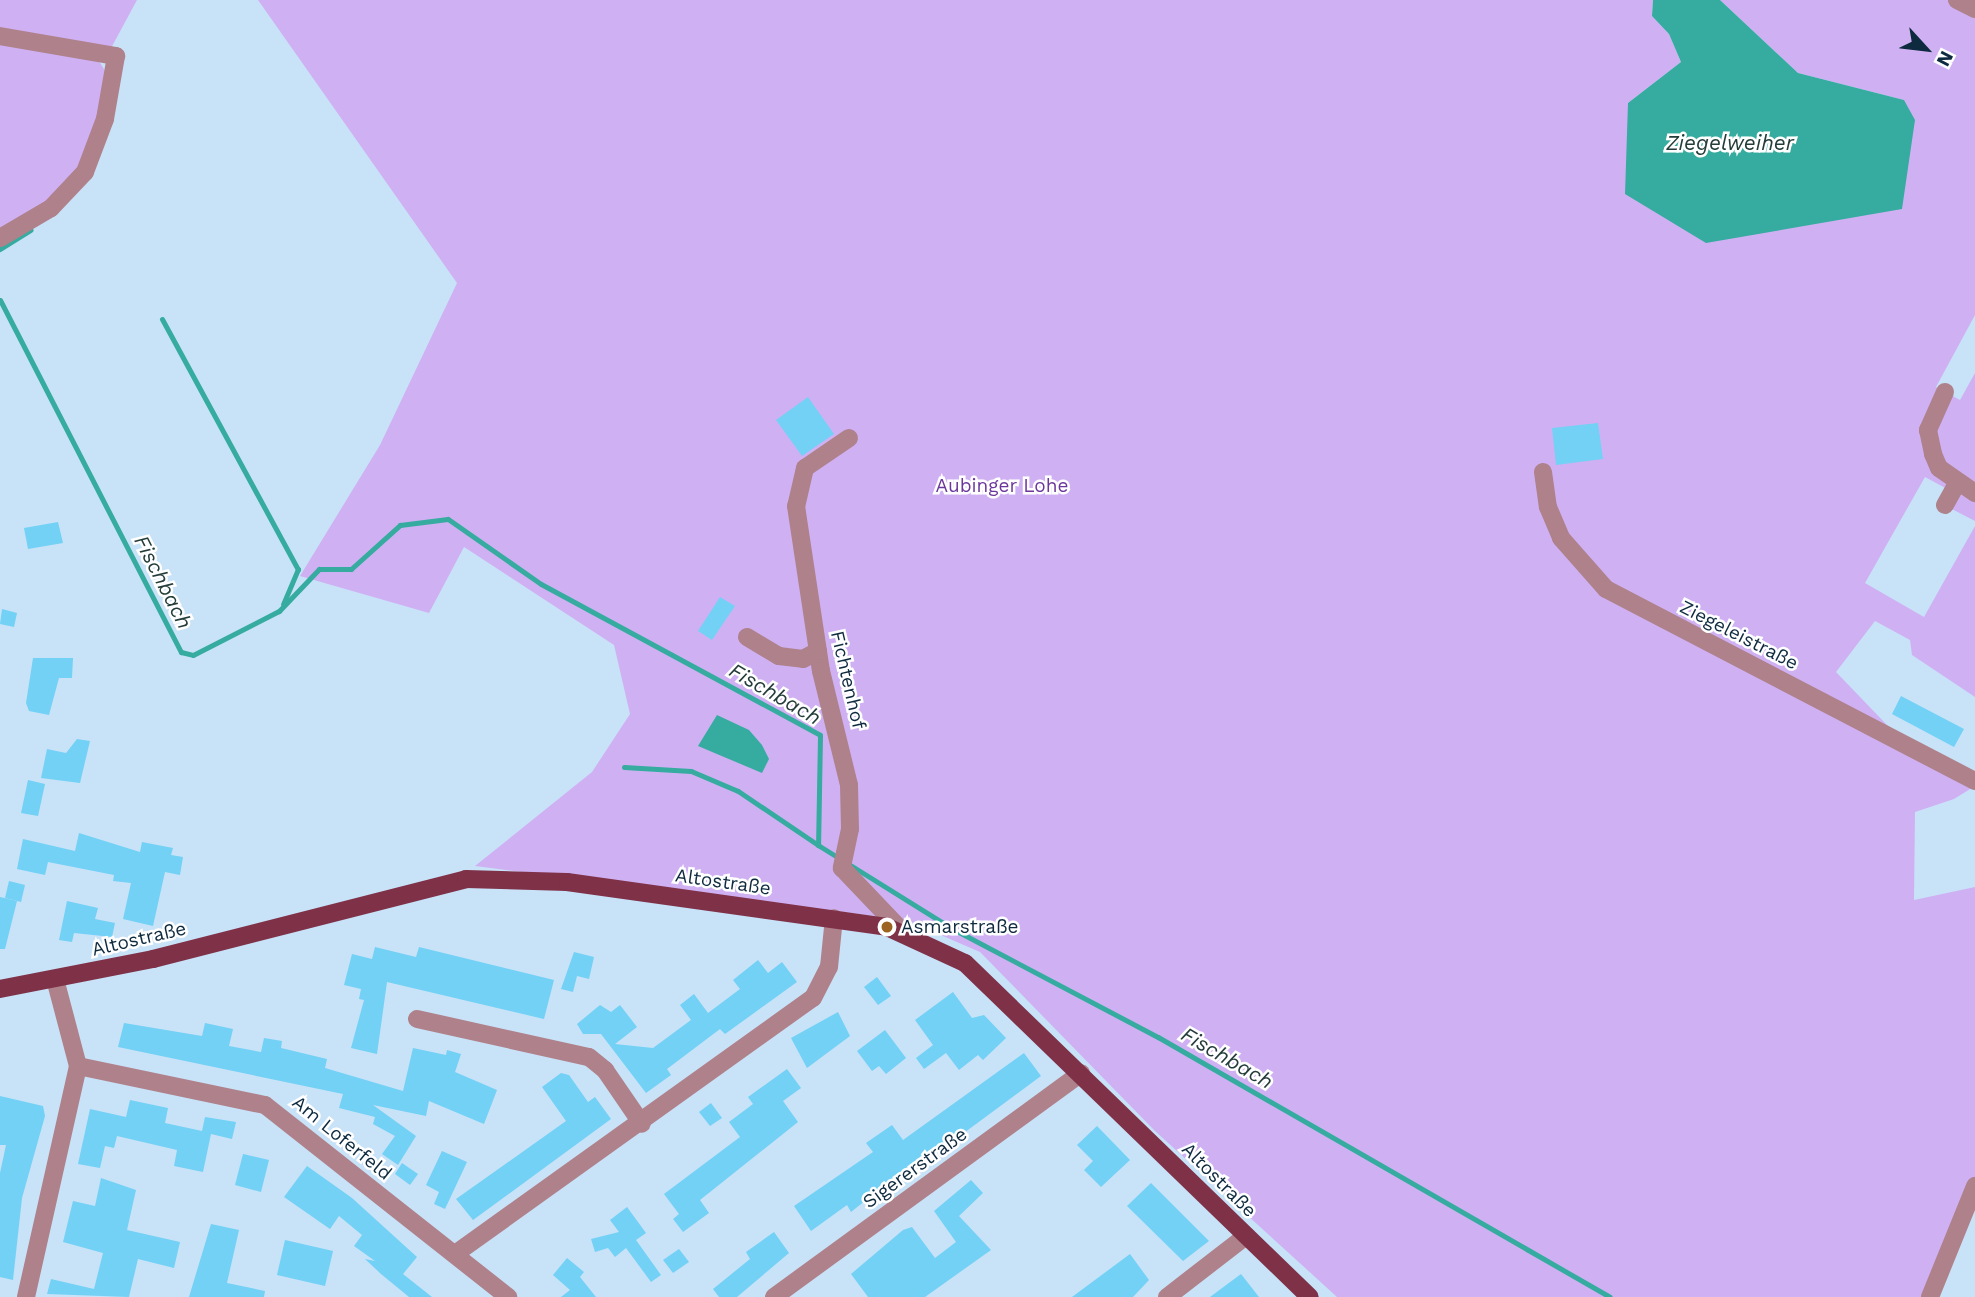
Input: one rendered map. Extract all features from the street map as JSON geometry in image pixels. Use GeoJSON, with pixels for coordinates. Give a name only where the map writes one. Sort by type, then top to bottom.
{"type":"FeatureCollection","features":[{"type":"Feature","properties":{"kind":"main road","name":"Altostraße"},"geometry":{"type":"LineString","coordinates":[[0,989],[55,979],[466,879],[567,882],[834,918],[902,931],[965,963],[1310,1297]]}},
{"type":"Feature","properties":{"kind":"street"},"geometry":{"type":"LineString","coordinates":[[1957,0],[1975,9]]}},
{"type":"Feature","properties":{"kind":"street"},"geometry":{"type":"LineString","coordinates":[[0,36],[116,56],[105,119],[85,172],[51,208],[0,238]]}},
{"type":"Feature","properties":{"kind":"street"},"geometry":{"type":"LineString","coordinates":[[1945,392],[1928,430],[1939,468],[1975,493]]}},
{"type":"Feature","properties":{"kind":"street","name":"Fichtenhof"},"geometry":{"type":"LineString","coordinates":[[849,438],[805,468],[797,493],[818,651],[849,785],[846,850],[842,868],[902,931]]}},
{"type":"Feature","properties":{"kind":"street","name":"Ziegeleistraße"},"geometry":{"type":"LineString","coordinates":[[1543,472],[1548,506],[1561,538],[1606,589],[1975,781]]}},
{"type":"Feature","properties":{"kind":"street"},"geometry":{"type":"LineString","coordinates":[[1945,505],[1958,482]]}},
{"type":"Feature","properties":{"kind":"street"},"geometry":{"type":"LineString","coordinates":[[747,638],[779,656],[803,659],[818,651]]}},
{"type":"Feature","properties":{"kind":"street"},"geometry":{"type":"LineString","coordinates":[[454,1254],[642,1124],[813,999],[829,967],[834,918]]}},
{"type":"Feature","properties":{"kind":"street"},"geometry":{"type":"LineString","coordinates":[[26,1297],[78,1066],[55,979]]}},
{"type":"Feature","properties":{"kind":"street"},"geometry":{"type":"LineString","coordinates":[[417,1020],[589,1057],[605,1070],[642,1124]]}},
{"type":"Feature","properties":{"kind":"street","name":"Am Loferfeld"},"geometry":{"type":"LineString","coordinates":[[78,1066],[265,1105],[508,1297]]}},
{"type":"Feature","properties":{"kind":"street","name":"Sigererstraße"},"geometry":{"type":"LineString","coordinates":[[774,1297],[1081,1073]]}},
{"type":"Feature","properties":{"kind":"street"},"geometry":{"type":"LineString","coordinates":[[1930,1297],[1975,1186]]}},
{"type":"Feature","properties":{"kind":"street"},"geometry":{"type":"LineString","coordinates":[[1167,1297],[1246,1236]]}},
{"type":"Feature","properties":{"kind":"green space"},"geometry":{"type":"Polygon","coordinates":[[[0,0],[137,0],[110,50],[0,30],[0,0]]]}},
{"type":"Feature","properties":{"kind":"green space","name":"Aubinger Lohe"},"geometry":{"type":"Polygon","coordinates":[[[258,0],[1653,0],[1652,16],[1669,34],[1681,62],[1628,103],[1904,100],[1798,73],[1720,0],[1975,0],[1975,315],[1936,387],[1960,400],[1975,373],[1975,521],[1942,504],[1949,490],[1925,477],[1865,583],[1924,617],[1975,526],[1975,697],[1912,655],[1910,640],[1875,621],[1836,672],[1887,725],[1975,786],[1954,799],[1915,812],[1914,900],[1975,887],[1975,1176],[1925,1297],[1337,1297],[1155,1131],[980,952],[906,920],[475,866],[592,772],[630,714],[614,645],[464,547],[429,613],[300,576],[380,445],[457,283],[258,0]]]}},
{"type":"Feature","properties":{"kind":"green space"},"geometry":{"type":"Polygon","coordinates":[[[0,39],[97,58],[109,77],[92,149],[67,187],[0,233],[0,39]]]}},
{"type":"Feature","properties":{"kind":"water","name":"Ziegelweiher"},"geometry":{"type":"Polygon","coordinates":[[[1653,0],[1720,0],[1798,73],[1904,100],[1915,120],[1902,209],[1706,243],[1625,194],[1628,103],[1681,62],[1669,34],[1652,16],[1653,0]]]}},
{"type":"Feature","properties":{"kind":"water"},"geometry":{"type":"Polygon","coordinates":[[[717,715],[749,730],[762,745],[769,759],[762,773],[698,746],[717,715]]]}},
{"type":"Feature","properties":{"kind":"building"},"geometry":{"type":"Polygon","coordinates":[[[808,397],[834,434],[802,456],[776,420],[808,397]]]}},
{"type":"Feature","properties":{"kind":"building"},"geometry":{"type":"Polygon","coordinates":[[[1598,423],[1603,459],[1556,465],[1552,428],[1598,423]]]}},
{"type":"Feature","properties":{"kind":"building"},"geometry":{"type":"Polygon","coordinates":[[[58,522],[63,543],[28,549],[24,528],[58,522]]]}},
{"type":"Feature","properties":{"kind":"building"},"geometry":{"type":"Polygon","coordinates":[[[720,597],[735,606],[712,640],[698,631],[720,597]]]}},
{"type":"Feature","properties":{"kind":"building"},"geometry":{"type":"Polygon","coordinates":[[[2,609],[17,613],[14,627],[0,624],[2,609]]]}},
{"type":"Feature","properties":{"kind":"building"},"geometry":{"type":"Polygon","coordinates":[[[33,658],[73,658],[72,678],[59,678],[49,715],[29,711],[26,703],[33,658]]]}},
{"type":"Feature","properties":{"kind":"building"},"geometry":{"type":"Polygon","coordinates":[[[1901,696],[1964,729],[1954,747],[1892,714],[1901,696]]]}},
{"type":"Feature","properties":{"kind":"building"},"geometry":{"type":"Polygon","coordinates":[[[77,739],[90,741],[80,783],[41,778],[47,749],[66,753],[77,739]]]}},
{"type":"Feature","properties":{"kind":"building"},"geometry":{"type":"Polygon","coordinates":[[[28,780],[45,784],[38,816],[21,813],[28,780]]]}},
{"type":"Feature","properties":{"kind":"building"},"geometry":{"type":"Polygon","coordinates":[[[79,833],[140,852],[142,842],[173,848],[171,855],[183,857],[180,875],[165,872],[153,926],[123,919],[131,883],[113,881],[114,875],[48,862],[45,875],[17,869],[23,839],[75,851],[79,833]]]}},
{"type":"Feature","properties":{"kind":"building"},"geometry":{"type":"Polygon","coordinates":[[[9,881],[25,885],[21,902],[5,898],[9,881]]]}},
{"type":"Feature","properties":{"kind":"building"},"geometry":{"type":"Polygon","coordinates":[[[0,897],[17,901],[5,949],[0,949],[0,897]]]}},
{"type":"Feature","properties":{"kind":"building"},"geometry":{"type":"Polygon","coordinates":[[[67,901],[98,908],[95,919],[115,923],[112,937],[74,933],[72,942],[59,940],[67,901]]]}},
{"type":"Feature","properties":{"kind":"building"},"geometry":{"type":"Polygon","coordinates":[[[375,947],[416,957],[419,947],[554,980],[544,1019],[387,982],[377,1054],[351,1048],[364,1000],[359,999],[361,989],[344,985],[352,954],[372,959],[375,947]]]}},
{"type":"Feature","properties":{"kind":"building"},"geometry":{"type":"Polygon","coordinates":[[[574,952],[594,957],[589,979],[577,976],[573,992],[561,989],[574,952]]]}},
{"type":"Feature","properties":{"kind":"building"},"geometry":{"type":"Polygon","coordinates":[[[758,960],[768,973],[782,962],[797,982],[725,1034],[720,1029],[667,1069],[671,1075],[646,1093],[601,1034],[583,1034],[577,1024],[600,1005],[611,1012],[620,1005],[637,1027],[615,1044],[653,1048],[691,1020],[680,1005],[694,994],[708,1013],[740,989],[733,980],[758,960]]]}},
{"type":"Feature","properties":{"kind":"building"},"geometry":{"type":"Polygon","coordinates":[[[877,977],[891,996],[878,1005],[864,987],[877,977]]]}},
{"type":"Feature","properties":{"kind":"building"},"geometry":{"type":"Polygon","coordinates":[[[953,992],[972,1018],[984,1015],[1006,1038],[983,1060],[978,1055],[959,1070],[946,1053],[924,1069],[916,1058],[933,1045],[915,1020],[953,992]]]}},
{"type":"Feature","properties":{"kind":"building"},"geometry":{"type":"Polygon","coordinates":[[[838,1012],[850,1036],[807,1068],[791,1038],[838,1012]]]}},
{"type":"Feature","properties":{"kind":"building"},"geometry":{"type":"Polygon","coordinates":[[[124,1023],[202,1036],[205,1023],[233,1029],[229,1046],[261,1052],[264,1038],[282,1041],[281,1048],[327,1059],[325,1068],[403,1091],[413,1048],[446,1055],[447,1050],[461,1054],[455,1072],[497,1090],[484,1124],[429,1101],[426,1116],[373,1105],[416,1136],[398,1165],[382,1154],[395,1136],[373,1124],[375,1117],[339,1108],[343,1094],[118,1047],[124,1023]]]}},
{"type":"Feature","properties":{"kind":"building"},"geometry":{"type":"Polygon","coordinates":[[[885,1030],[906,1058],[886,1074],[879,1066],[872,1071],[857,1051],[885,1030]]]}},
{"type":"Feature","properties":{"kind":"building"},"geometry":{"type":"Polygon","coordinates":[[[1024,1053],[1041,1076],[934,1155],[925,1153],[851,1212],[847,1205],[811,1231],[794,1206],[873,1152],[866,1143],[892,1125],[903,1140],[1024,1053]]]}},
{"type":"Feature","properties":{"kind":"building"},"geometry":{"type":"Polygon","coordinates":[[[787,1069],[801,1088],[783,1101],[798,1122],[700,1200],[709,1213],[683,1232],[673,1219],[679,1214],[664,1194],[740,1137],[729,1122],[753,1104],[748,1097],[787,1069]]]}},
{"type":"Feature","properties":{"kind":"building"},"geometry":{"type":"Polygon","coordinates":[[[561,1073],[569,1075],[588,1102],[595,1097],[611,1119],[473,1220],[456,1199],[566,1121],[542,1087],[561,1073]]]}},
{"type":"Feature","properties":{"kind":"building"},"geometry":{"type":"Polygon","coordinates":[[[0,1096],[43,1106],[45,1116],[22,1198],[13,1280],[0,1277],[0,1173],[6,1145],[0,1145],[0,1096]]]}},
{"type":"Feature","properties":{"kind":"building"},"geometry":{"type":"Polygon","coordinates":[[[130,1100],[168,1108],[165,1123],[202,1131],[205,1117],[236,1122],[232,1139],[211,1134],[203,1172],[174,1166],[177,1150],[117,1136],[114,1148],[105,1146],[100,1168],[78,1164],[90,1109],[126,1117],[130,1100]]]}},
{"type":"Feature","properties":{"kind":"building"},"geometry":{"type":"Polygon","coordinates":[[[711,1103],[722,1118],[710,1126],[699,1112],[711,1103]]]}},
{"type":"Feature","properties":{"kind":"building"},"geometry":{"type":"Polygon","coordinates":[[[1097,1126],[1130,1160],[1101,1187],[1084,1170],[1093,1161],[1077,1145],[1097,1126]]]}},
{"type":"Feature","properties":{"kind":"building"},"geometry":{"type":"Polygon","coordinates":[[[442,1151],[467,1162],[445,1209],[434,1204],[439,1192],[426,1185],[442,1151]]]}},
{"type":"Feature","properties":{"kind":"building"},"geometry":{"type":"Polygon","coordinates":[[[243,1154],[269,1160],[261,1192],[235,1185],[243,1154]]]}},
{"type":"Feature","properties":{"kind":"building"},"geometry":{"type":"Polygon","coordinates":[[[402,1163],[418,1174],[410,1185],[395,1174],[402,1163]]]}},
{"type":"Feature","properties":{"kind":"building"},"geometry":{"type":"Polygon","coordinates":[[[307,1166],[352,1198],[417,1257],[403,1274],[432,1297],[409,1297],[381,1274],[365,1259],[375,1261],[354,1246],[362,1235],[339,1216],[330,1229],[284,1197],[307,1166]]]}},
{"type":"Feature","properties":{"kind":"building"},"geometry":{"type":"Polygon","coordinates":[[[101,1178],[136,1190],[127,1230],[180,1242],[174,1268],[138,1259],[129,1297],[47,1294],[51,1279],[94,1289],[103,1253],[63,1242],[73,1201],[95,1206],[101,1178]]]}},
{"type":"Feature","properties":{"kind":"building"},"geometry":{"type":"Polygon","coordinates":[[[971,1180],[983,1193],[959,1216],[991,1250],[925,1297],[868,1297],[851,1274],[903,1230],[912,1227],[935,1258],[956,1242],[934,1211],[971,1180]]]}},
{"type":"Feature","properties":{"kind":"building"},"geometry":{"type":"Polygon","coordinates":[[[1151,1183],[1209,1241],[1183,1261],[1127,1206],[1151,1183]]]}},
{"type":"Feature","properties":{"kind":"building"},"geometry":{"type":"Polygon","coordinates":[[[627,1207],[646,1233],[636,1240],[661,1275],[651,1282],[626,1248],[615,1257],[608,1248],[595,1252],[591,1239],[619,1232],[610,1220],[627,1207]]]}},
{"type":"Feature","properties":{"kind":"building"},"geometry":{"type":"Polygon","coordinates":[[[211,1224],[239,1230],[227,1283],[265,1291],[264,1297],[189,1297],[211,1224]]]}},
{"type":"Feature","properties":{"kind":"building"},"geometry":{"type":"Polygon","coordinates":[[[774,1232],[789,1253],[737,1297],[719,1297],[713,1289],[750,1259],[746,1252],[774,1232]]]}},
{"type":"Feature","properties":{"kind":"building"},"geometry":{"type":"Polygon","coordinates":[[[285,1240],[333,1251],[325,1286],[277,1275],[285,1240]]]}},
{"type":"Feature","properties":{"kind":"building"},"geometry":{"type":"Polygon","coordinates":[[[679,1249],[689,1262],[673,1273],[663,1260],[679,1249]]]}},
{"type":"Feature","properties":{"kind":"building"},"geometry":{"type":"Polygon","coordinates":[[[1130,1254],[1149,1280],[1133,1297],[1072,1297],[1130,1254]]]}},
{"type":"Feature","properties":{"kind":"building"},"geometry":{"type":"Polygon","coordinates":[[[567,1258],[584,1272],[580,1277],[596,1297],[561,1297],[570,1290],[553,1275],[567,1258]]]}},
{"type":"Feature","properties":{"kind":"building"},"geometry":{"type":"Polygon","coordinates":[[[1241,1274],[1259,1297],[1210,1297],[1241,1274]]]}},
{"type":"Feature","properties":{"kind":"waterway"},"geometry":{"type":"LineString","coordinates":[[0,249],[31,230]]}},
{"type":"Feature","properties":{"kind":"waterway","name":"Fischbach"},"geometry":{"type":"LineString","coordinates":[[0,300],[181,652],[193,655],[279,611],[319,569],[351,569],[400,525],[448,519],[541,584],[820,735],[818,845],[839,858]]}},
{"type":"Feature","properties":{"kind":"waterway"},"geometry":{"type":"LineString","coordinates":[[162,319],[298,569],[283,604]]}},
{"type":"Feature","properties":{"kind":"waterway"},"geometry":{"type":"LineString","coordinates":[[624,767],[691,771],[738,791],[818,845]]}},
{"type":"Feature","properties":{"kind":"waterway","name":"Fischbach"},"geometry":{"type":"LineString","coordinates":[[847,863],[953,929],[1158,1037],[1610,1297]]}},
{"type":"Feature","properties":{"kind":"place","name":"Asmarstraße"},"geometry":{"type":"Point","coordinates":[887,927]}}]}
